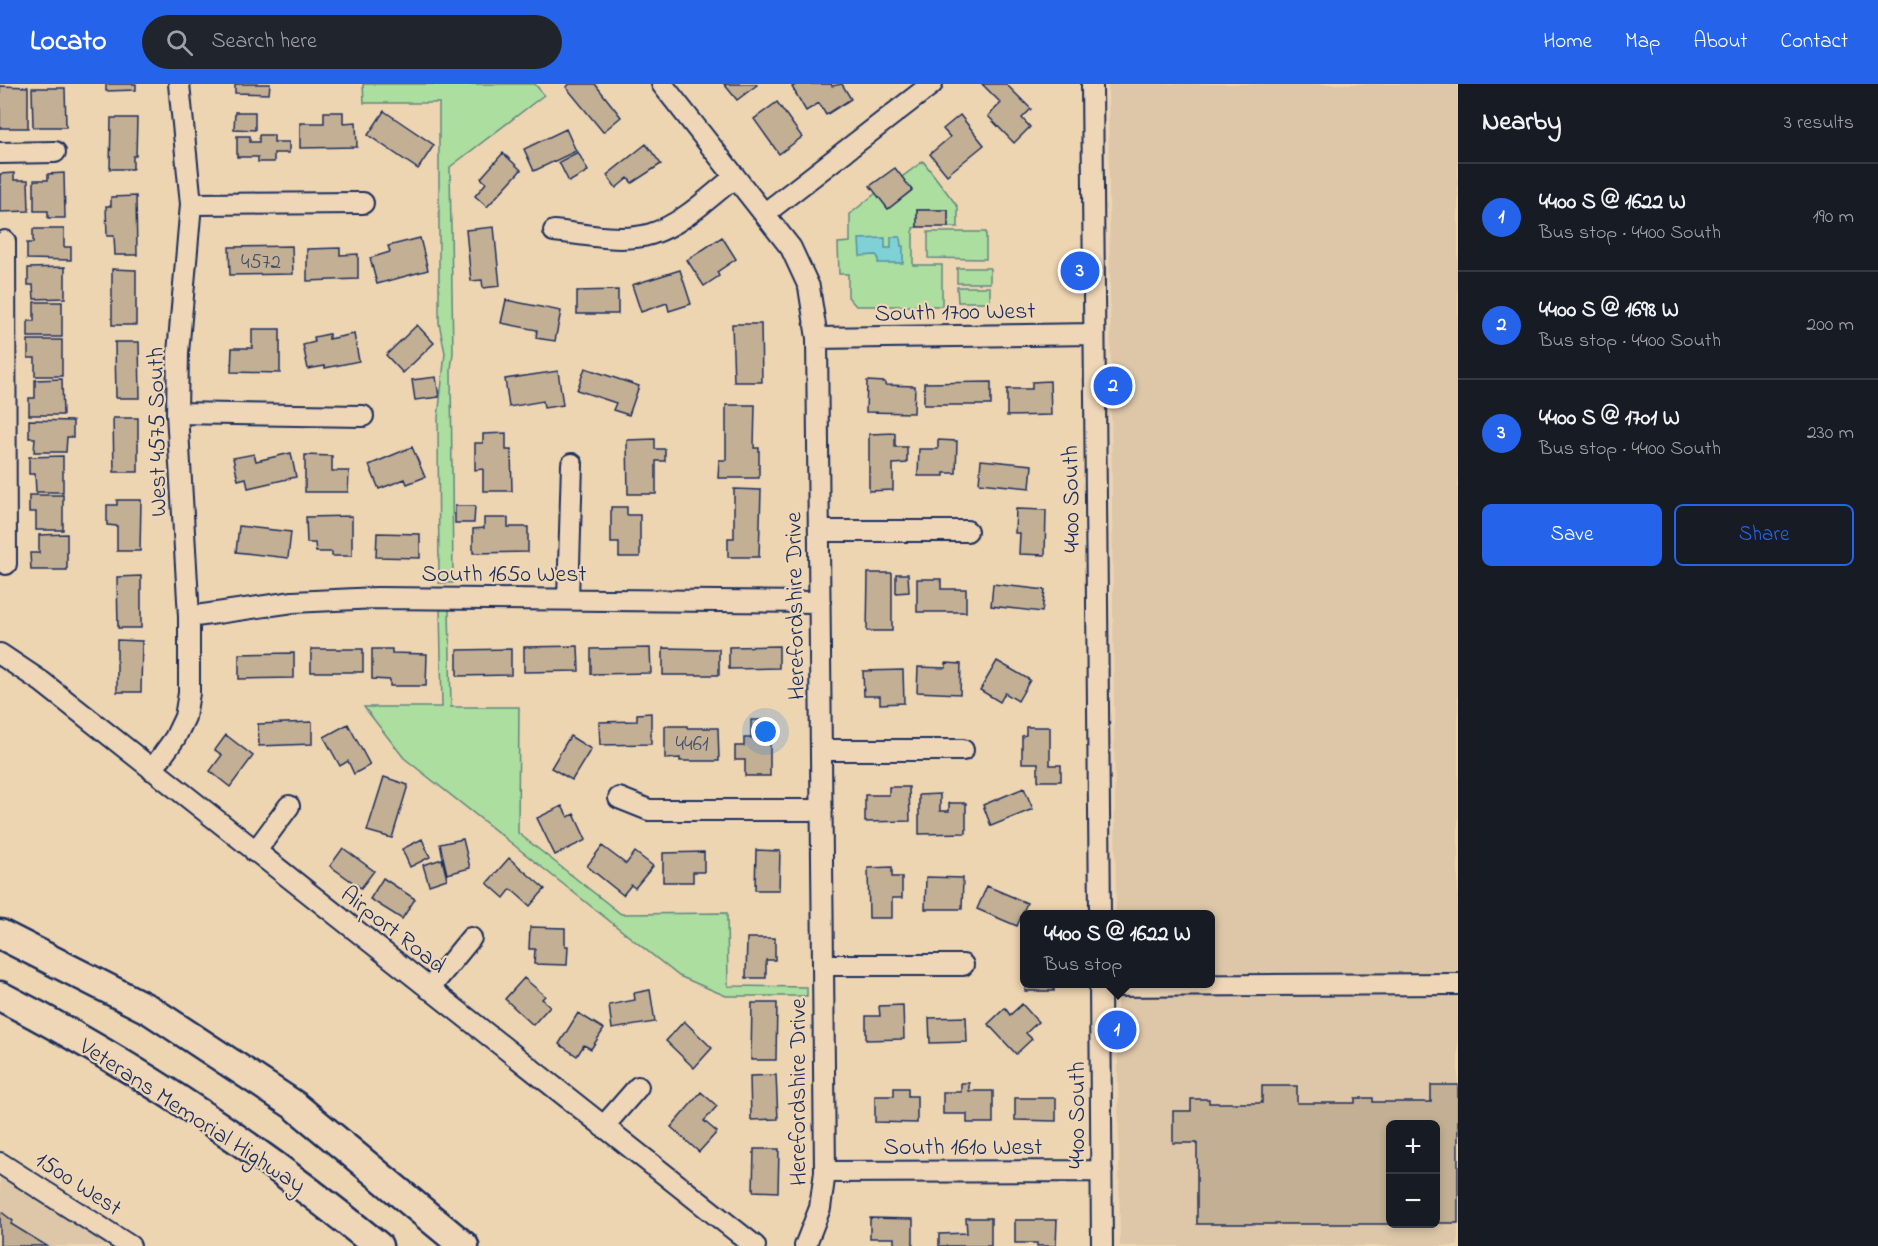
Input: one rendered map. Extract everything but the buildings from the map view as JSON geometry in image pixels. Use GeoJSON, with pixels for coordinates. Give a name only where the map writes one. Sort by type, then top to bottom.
{"type":"FeatureCollection","features":[{"type":"Feature","properties":{"kind":"highway"},"geometry":{"type":"LineString","coordinates":[[0,934],[150,1010],[294,1106],[464,1246]]}},
{"type":"Feature","properties":{"kind":"highway","name":"Veterans Memorial Highway"},"geometry":{"type":"LineString","coordinates":[[0,996],[105,1054],[198,1112],[287,1175],[378,1246]]}},
{"type":"Feature","properties":{"kind":"street","name":"West 4575 South"},"geometry":{"type":"LineString","coordinates":[[153,770],[175,738],[185,717],[189,693],[189,617],[177,414],[178,353],[191,204],[179,84]]}},
{"type":"Feature","properties":{"kind":"street","name":"Herefordshire Drive"},"geometry":{"type":"LineString","coordinates":[[662,84],[791,248],[809,287],[818,338],[825,1172],[820,1208],[805,1246]]}},
{"type":"Feature","properties":{"kind":"street"},"geometry":{"type":"LineString","coordinates":[[764,214],[932,84]]}},
{"type":"Feature","properties":{"kind":"street","name":"4400 South"},"geometry":{"type":"LineString","coordinates":[[1092,84],[1100,910]]}},
{"type":"Feature","properties":{"kind":"street"},"geometry":{"type":"LineString","coordinates":[[0,153],[55,152]]}},
{"type":"Feature","properties":{"kind":"street"},"geometry":{"type":"LineString","coordinates":[[554,231],[623,238],[650,234],[677,222],[735,177]]}},
{"type":"Feature","properties":{"kind":"street"},"geometry":{"type":"LineString","coordinates":[[191,204],[363,203]]}},
{"type":"Feature","properties":{"kind":"street"},"geometry":{"type":"LineString","coordinates":[[5,241],[3,453],[6,564]]}},
{"type":"Feature","properties":{"kind":"street","name":"South 1700 West"},"geometry":{"type":"LineString","coordinates":[[818,338],[1094,334]]}},
{"type":"Feature","properties":{"kind":"street"},"geometry":{"type":"LineString","coordinates":[[177,414],[363,416]]}},
{"type":"Feature","properties":{"kind":"street"},"geometry":{"type":"LineString","coordinates":[[568,599],[572,464]]}},
{"type":"Feature","properties":{"kind":"street"},"geometry":{"type":"LineString","coordinates":[[819,531],[967,531]]}},
{"type":"Feature","properties":{"kind":"street","name":"South 1650 West"},"geometry":{"type":"LineString","coordinates":[[189,617],[293,603],[366,598],[820,603]]}},
{"type":"Feature","properties":{"kind":"street","name":"Airport Road"},"geometry":{"type":"LineString","coordinates":[[0,654],[42,682],[755,1246]]}},
{"type":"Feature","properties":{"kind":"street"},"geometry":{"type":"LineString","coordinates":[[821,750],[963,750]]}},
{"type":"Feature","properties":{"kind":"street"},"geometry":{"type":"LineString","coordinates":[[619,798],[649,810],[822,810]]}},
{"type":"Feature","properties":{"kind":"street"},"geometry":{"type":"LineString","coordinates":[[255,852],[289,806]]}},
{"type":"Feature","properties":{"kind":"street"},"geometry":{"type":"LineString","coordinates":[[429,989],[471,938]]}},
{"type":"Feature","properties":{"kind":"street"},"geometry":{"type":"LineString","coordinates":[[823,965],[963,965]]}},
{"type":"Feature","properties":{"kind":"street"},"geometry":{"type":"LineString","coordinates":[[1215,985],[1458,984]]}},
{"type":"Feature","properties":{"kind":"street","name":"4400 South"},"geometry":{"type":"LineString","coordinates":[[1100,988],[1102,1246]]}},
{"type":"Feature","properties":{"kind":"street"},"geometry":{"type":"LineString","coordinates":[[603,1127],[638,1087]]}},
{"type":"Feature","properties":{"kind":"street","name":"1500 West"},"geometry":{"type":"LineString","coordinates":[[0,1163],[129,1246]]}},
{"type":"Feature","properties":{"kind":"street","name":"South 1610 West"},"geometry":{"type":"LineString","coordinates":[[825,1172],[1102,1171]]}},
{"type":"Feature","properties":{"kind":"shaded area"},"geometry":{"type":"Polygon","coordinates":[[[1108,84],[1458,84],[1458,1246],[1120,1246],[1117,988],[1215,988],[1215,910],[1116,910],[1108,84]]]}},
{"type":"Feature","properties":{"kind":"shaded area"},"geometry":{"type":"Polygon","coordinates":[[[0,1174],[113,1246],[0,1246],[0,1174]]]}},
{"type":"Feature","properties":{"kind":"green space"},"geometry":{"type":"Polygon","coordinates":[[[363,84],[535,84],[544,95],[450,167],[453,583],[439,583],[438,418],[445,353],[439,323],[439,103],[364,103],[363,84]]]}},
{"type":"Feature","properties":{"kind":"green space"},"geometry":{"type":"Polygon","coordinates":[[[923,161],[958,207],[958,227],[948,227],[948,210],[917,210],[917,227],[913,228],[913,265],[942,265],[942,306],[856,306],[848,297],[848,274],[839,274],[838,243],[850,242],[850,214],[876,193],[888,209],[911,191],[902,177],[923,161]]]}},
{"type":"Feature","properties":{"kind":"green space"},"geometry":{"type":"Polygon","coordinates":[[[928,232],[986,232],[986,259],[928,258],[928,232]]]}},
{"type":"Feature","properties":{"kind":"green space"},"geometry":{"type":"Polygon","coordinates":[[[957,268],[990,268],[990,283],[957,283],[957,268]]]}},
{"type":"Feature","properties":{"kind":"green space"},"geometry":{"type":"Polygon","coordinates":[[[957,287],[990,287],[990,302],[958,302],[957,287]]]}},
{"type":"Feature","properties":{"kind":"green space"},"geometry":{"type":"Polygon","coordinates":[[[440,608],[449,608],[451,707],[519,707],[518,833],[621,914],[727,913],[728,986],[807,987],[807,996],[726,996],[679,976],[404,758],[364,707],[442,707],[440,608]]]}},
{"type":"Feature","properties":{"kind":"water"},"geometry":{"type":"Polygon","coordinates":[[[891,237],[900,237],[901,246],[903,246],[903,263],[878,263],[876,255],[860,256],[859,239],[885,238],[885,248],[891,248],[891,237]]]}},
{"type":"Feature","properties":{"kind":"place","name":"4400 S @ 1701 W"},"geometry":{"type":"Point","coordinates":[1080,271]}},
{"type":"Feature","properties":{"kind":"place","name":"4400 S @ 1698 W"},"geometry":{"type":"Point","coordinates":[1113,386]}},
{"type":"Feature","properties":{"kind":"place","name":"4400 S @ 1622 W"},"geometry":{"type":"Point","coordinates":[1117,1030]}}]}
